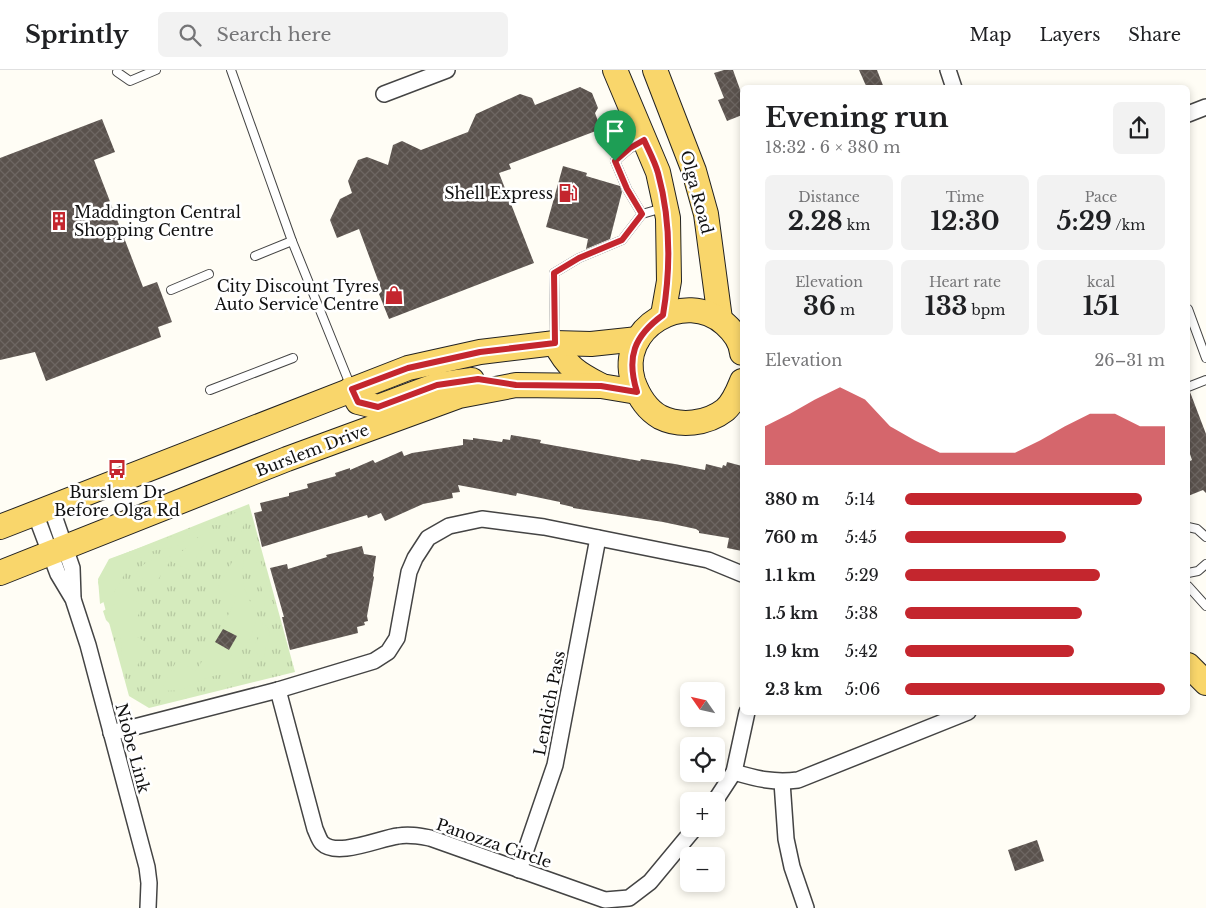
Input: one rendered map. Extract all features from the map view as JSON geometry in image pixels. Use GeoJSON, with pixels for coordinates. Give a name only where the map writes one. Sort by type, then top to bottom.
{"type":"FeatureCollection","features":[{"type":"Feature","properties":{"kind":"main road","name":"Olga Road"},"geometry":{"type":"LineString","coordinates":[[615,70],[658,172],[668,218],[669,281],[663,315]]}},
{"type":"Feature","properties":{"kind":"main road","name":"Olga Road"},"geometry":{"type":"LineString","coordinates":[[655,71],[694,171],[706,214],[720,320]]}},
{"type":"Feature","properties":{"kind":"main road"},"geometry":{"type":"LineString","coordinates":[[655,71],[678,168],[675,181],[664,201]]}},
{"type":"Feature","properties":{"kind":"main road"},"geometry":{"type":"LineString","coordinates":[[740,345],[737,337],[720,320],[707,313],[692,310],[677,311],[663,315],[649,326],[638,339],[632,356],[632,374],[637,392],[646,406],[660,416],[676,422],[693,423],[710,419],[725,410],[740,391]]}},
{"type":"Feature","properties":{"kind":"main road"},"geometry":{"type":"LineString","coordinates":[[0,527],[408,368],[480,352],[555,343],[591,344],[638,339]]}},
{"type":"Feature","properties":{"kind":"main road"},"geometry":{"type":"LineString","coordinates":[[555,343],[562,357],[577,373],[601,386]]}},
{"type":"Feature","properties":{"kind":"main road"},"geometry":{"type":"LineString","coordinates":[[352,389],[358,402],[378,407],[437,385],[478,379],[516,385]]}},
{"type":"Feature","properties":{"kind":"main road","name":"Burslem Drive"},"geometry":{"type":"LineString","coordinates":[[0,573],[287,458],[459,396],[516,385],[601,386],[637,392]]}},
{"type":"Feature","properties":{"kind":"main road"},"geometry":{"type":"LineString","coordinates":[[1190,667],[1206,683]]}},
{"type":"Feature","properties":{"kind":"street"},"geometry":{"type":"LineString","coordinates":[[384,94],[447,70]]}},
{"type":"Feature","properties":{"kind":"street"},"geometry":{"type":"LineString","coordinates":[[948,70],[953,85]]}},
{"type":"Feature","properties":{"kind":"street"},"geometry":{"type":"LineString","coordinates":[[1190,113],[1206,107]]}},
{"type":"Feature","properties":{"kind":"street","name":"Niobe Link"},"geometry":{"type":"LineString","coordinates":[[43,510],[57,551],[72,568],[73,599],[88,644],[147,867],[148,908]]}},
{"type":"Feature","properties":{"kind":"street"},"geometry":{"type":"LineString","coordinates":[[111,733],[278,690],[374,661],[388,652],[396,638],[408,572],[414,560],[428,538],[449,526],[482,519],[544,528],[708,560],[740,573]]}},
{"type":"Feature","properties":{"kind":"street","name":"Lendich Pass"},"geometry":{"type":"LineString","coordinates":[[519,870],[555,765],[598,538]]}},
{"type":"Feature","properties":{"kind":"street","name":"Panozza Circle"},"geometry":{"type":"LineString","coordinates":[[278,690],[315,829],[322,843],[331,848],[345,849],[398,836],[414,835],[430,838],[605,900],[629,898],[650,882],[687,837]]}},
{"type":"Feature","properties":{"kind":"street"},"geometry":{"type":"LineString","coordinates":[[721,792],[734,772],[746,715]]}},
{"type":"Feature","properties":{"kind":"street"},"geometry":{"type":"LineString","coordinates":[[734,772],[769,781],[798,780],[961,715]]}},
{"type":"Feature","properties":{"kind":"street"},"geometry":{"type":"LineString","coordinates":[[782,782],[786,839],[792,867],[806,908]]}},
{"type":"Feature","properties":{"kind":"lane"},"geometry":{"type":"LineString","coordinates":[[117,72],[130,81],[156,70]]}},
{"type":"Feature","properties":{"kind":"lane"},"geometry":{"type":"LineString","coordinates":[[231,70],[292,241],[352,389]]}},
{"type":"Feature","properties":{"kind":"lane"},"geometry":{"type":"LineString","coordinates":[[642,214],[627,189],[615,161],[630,148],[644,140]]}},
{"type":"Feature","properties":{"kind":"lane"},"geometry":{"type":"LineString","coordinates":[[555,343],[554,273],[579,258],[622,240],[642,214],[664,201]]}},
{"type":"Feature","properties":{"kind":"lane"},"geometry":{"type":"LineString","coordinates":[[255,256],[292,241]]}},
{"type":"Feature","properties":{"kind":"lane"},"geometry":{"type":"LineString","coordinates":[[171,290],[209,274]]}},
{"type":"Feature","properties":{"kind":"lane"},"geometry":{"type":"LineString","coordinates":[[1190,314],[1206,358]]}},
{"type":"Feature","properties":{"kind":"lane"},"geometry":{"type":"LineString","coordinates":[[210,390],[293,358]]}},
{"type":"Feature","properties":{"kind":"lane"},"geometry":{"type":"LineString","coordinates":[[1190,386],[1206,380]]}},
{"type":"Feature","properties":{"kind":"lane"},"geometry":{"type":"LineString","coordinates":[[1190,527],[1197,529],[1206,537]]}},
{"type":"Feature","properties":{"kind":"lane"},"geometry":{"type":"LineString","coordinates":[[1190,575],[1206,564]]}},
{"type":"Feature","properties":{"kind":"lane"},"geometry":{"type":"LineString","coordinates":[[1190,588],[1206,606]]}},
{"type":"Feature","properties":{"kind":"green space"},"geometry":{"type":"Polygon","coordinates":[[[249,504],[295,672],[149,708],[129,696],[98,582],[111,559],[249,504]]]}},
{"type":"Feature","properties":{"kind":"green space"},"geometry":{"type":"Polygon","coordinates":[[[246,509],[249,518],[244,522],[241,534],[225,526],[210,525],[199,529],[175,547],[148,553],[129,568],[111,597],[100,604],[98,579],[109,559],[246,509]]]}},
{"type":"Feature","properties":{"kind":"green space"},"geometry":{"type":"Polygon","coordinates":[[[211,532],[189,570],[170,561],[154,586],[136,574],[140,568],[150,561],[173,556],[197,538],[211,532]]]}},
{"type":"Feature","properties":{"kind":"green space"},"geometry":{"type":"Polygon","coordinates":[[[240,548],[243,557],[244,586],[254,608],[256,619],[250,639],[244,645],[238,641],[240,635],[223,625],[237,598],[218,587],[240,548]]]}},
{"type":"Feature","properties":{"kind":"green space"},"geometry":{"type":"Polygon","coordinates":[[[258,559],[260,559],[277,617],[272,615],[265,607],[264,594],[255,572],[255,565],[258,559]]]}},
{"type":"Feature","properties":{"kind":"green space"},"geometry":{"type":"Polygon","coordinates":[[[123,594],[143,606],[129,632],[149,644],[133,673],[122,661],[119,633],[106,620],[103,611],[119,602],[123,594]]]}},
{"type":"Feature","properties":{"kind":"green space"},"geometry":{"type":"Polygon","coordinates":[[[263,622],[270,635],[262,660],[253,648],[259,637],[263,622]]]}},
{"type":"Feature","properties":{"kind":"green space"},"geometry":{"type":"Polygon","coordinates":[[[212,645],[231,656],[234,652],[240,652],[255,664],[243,671],[210,677],[181,689],[161,690],[177,660],[196,671],[212,645]]]}},
{"type":"Feature","properties":{"kind":"building"},"geometry":{"type":"Polygon","coordinates":[[[733,70],[740,89],[740,116],[727,121],[718,100],[724,98],[714,73],[733,70]]]}},
{"type":"Feature","properties":{"kind":"building"},"geometry":{"type":"Polygon","coordinates":[[[859,70],[877,70],[883,85],[866,85],[859,70]]]}},
{"type":"Feature","properties":{"kind":"building"},"geometry":{"type":"Polygon","coordinates":[[[580,87],[592,93],[598,108],[595,113],[601,129],[509,164],[511,169],[499,173],[534,263],[389,319],[379,294],[382,291],[359,229],[337,238],[330,220],[340,199],[352,193],[348,181],[358,160],[367,157],[388,165],[393,145],[402,141],[421,150],[468,132],[476,114],[520,94],[532,98],[535,105],[580,87]]]}},
{"type":"Feature","properties":{"kind":"building","name":"Maddington Central Shopping Centre"},"geometry":{"type":"Polygon","coordinates":[[[102,119],[115,152],[94,160],[143,287],[157,282],[172,322],[158,327],[161,337],[46,381],[35,352],[0,360],[0,158],[102,119]]]}},
{"type":"Feature","properties":{"kind":"building"},"geometry":{"type":"Polygon","coordinates":[[[563,166],[587,173],[586,176],[620,186],[622,192],[610,239],[586,249],[588,239],[546,227],[563,166]]]}},
{"type":"Feature","properties":{"kind":"building"},"geometry":{"type":"Polygon","coordinates":[[[1190,392],[1206,434],[1206,493],[1203,490],[1190,495],[1190,461],[1192,460],[1190,454],[1190,392]]]}},
{"type":"Feature","properties":{"kind":"building"},"geometry":{"type":"Polygon","coordinates":[[[511,435],[541,440],[540,443],[640,461],[641,459],[705,470],[706,464],[722,468],[723,465],[726,466],[727,462],[740,465],[740,551],[727,548],[729,538],[699,533],[696,529],[573,508],[560,504],[560,502],[517,493],[516,496],[458,485],[460,492],[452,493],[453,498],[423,504],[385,521],[381,513],[368,518],[367,515],[262,547],[254,513],[262,511],[260,503],[289,496],[289,493],[308,488],[307,484],[336,476],[335,473],[350,468],[350,470],[373,460],[375,463],[402,451],[404,456],[463,445],[463,439],[473,440],[473,438],[502,442],[503,439],[510,440],[511,435]]]}},
{"type":"Feature","properties":{"kind":"building"},"geometry":{"type":"Polygon","coordinates":[[[362,546],[364,554],[376,556],[367,616],[368,621],[364,622],[365,625],[357,627],[358,633],[290,650],[282,617],[284,617],[270,568],[287,564],[288,569],[327,557],[326,555],[362,546]]]}},
{"type":"Feature","properties":{"kind":"building"},"geometry":{"type":"Polygon","coordinates":[[[223,629],[237,636],[229,650],[215,642],[223,629]]]}},
{"type":"Feature","properties":{"kind":"building"},"geometry":{"type":"Polygon","coordinates":[[[1037,840],[1044,861],[1015,871],[1008,850],[1037,840]]]}},
{"type":"Feature","properties":{"kind":"place","name":"Shell Express"},"geometry":{"type":"Point","coordinates":[568,193]}},
{"type":"Feature","properties":{"kind":"place","name":"Maddington Central Shopping Centre"},"geometry":{"type":"Point","coordinates":[59,221]}},
{"type":"Feature","properties":{"kind":"place","name":"City Discount Tyres Auto Service Centre"},"geometry":{"type":"Point","coordinates":[394,295]}},
{"type":"Feature","properties":{"kind":"place","name":"Burslem Dr Before Olga Rd"},"geometry":{"type":"Point","coordinates":[117,469]}},
{"type":"Feature","properties":{"kind":"route"},"geometry":{"type":"LineString","coordinates":[[644,140],[658,172],[668,218],[669,281],[663,315],[649,326],[638,339],[632,356],[632,374],[637,392],[601,386],[516,385],[478,379],[437,385],[378,407],[358,402],[352,389],[408,368],[480,352],[555,343],[554,273],[579,258],[622,240],[642,214],[627,189],[615,161],[630,148],[644,140]]}}]}
